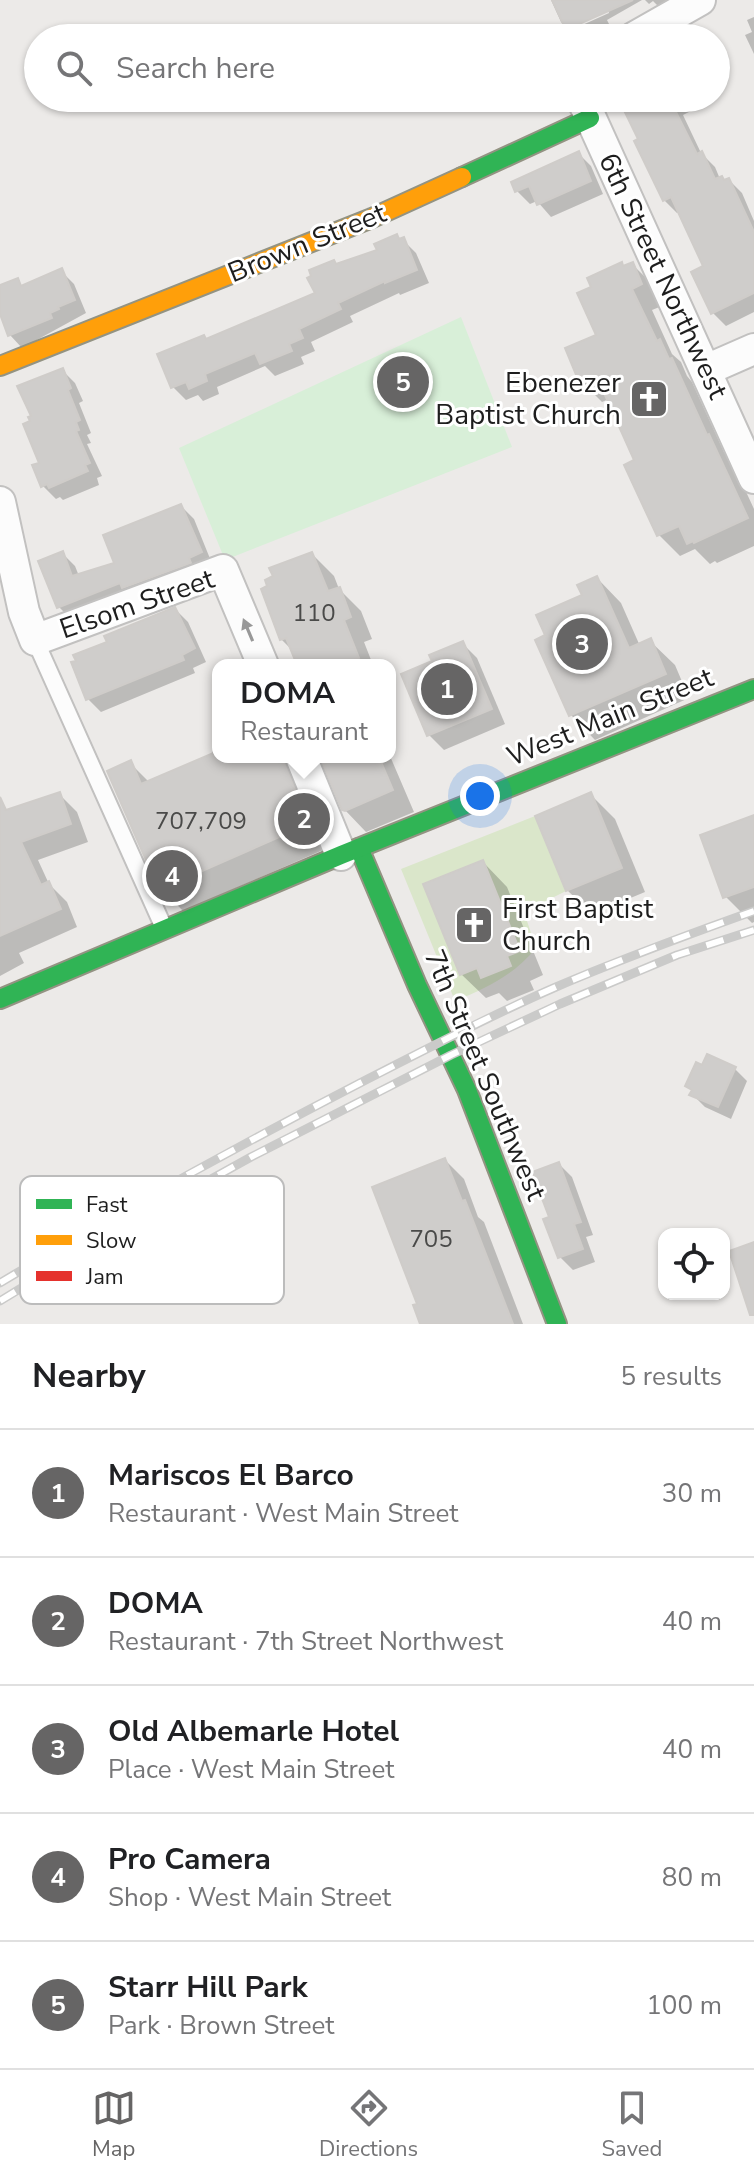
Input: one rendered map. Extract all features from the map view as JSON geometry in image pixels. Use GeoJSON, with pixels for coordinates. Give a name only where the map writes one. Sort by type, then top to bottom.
{"type":"FeatureCollection","features":[{"type":"Feature","properties":{"kind":"street"},"geometry":{"type":"LineString","coordinates":[[658,24],[700,0]]}},
{"type":"Feature","properties":{"kind":"street","name":"Brown Street"},"geometry":{"type":"LineString","coordinates":[[0,366],[372,218],[578,112]]}},
{"type":"Feature","properties":{"kind":"street","name":"6th Street Northwest"},"geometry":{"type":"LineString","coordinates":[[588,112],[754,478]]}},
{"type":"Feature","properties":{"kind":"street"},"geometry":{"type":"LineString","coordinates":[[706,370],[754,349]]}},
{"type":"Feature","properties":{"kind":"street"},"geometry":{"type":"LineString","coordinates":[[0,502],[20,625]]}},
{"type":"Feature","properties":{"kind":"street","name":"Elsom Street"},"geometry":{"type":"LineString","coordinates":[[20,625],[223,570],[260,659]]}},
{"type":"Feature","properties":{"kind":"street","name":"West Main Street"},"geometry":{"type":"LineString","coordinates":[[0,999],[350,851],[754,689]]}},
{"type":"Feature","properties":{"kind":"street"},"geometry":{"type":"LineString","coordinates":[[304,763],[350,851]]}},
{"type":"Feature","properties":{"kind":"street","name":"7th Street Southwest"},"geometry":{"type":"LineString","coordinates":[[350,851],[467,1090],[557,1324]]}},
{"type":"Feature","properties":{"kind":"lane"},"geometry":{"type":"LineString","coordinates":[[20,625],[165,930]]}},
{"type":"Feature","properties":{"kind":"green space"},"geometry":{"type":"Polygon","coordinates":[[[461,317],[512,447],[225,560],[179,448],[461,317]]]}},
{"type":"Feature","properties":{"kind":"green space"},"geometry":{"type":"Polygon","coordinates":[[[535,816],[566,891],[524,912],[536,948],[519,966],[499,980],[455,1001],[401,869],[535,816]]]}},
{"type":"Feature","properties":{"kind":"building"},"geometry":{"type":"Polygon","coordinates":[[[552,0],[633,0],[579,24],[563,24],[552,0]]]}},
{"type":"Feature","properties":{"kind":"building"},"geometry":{"type":"Polygon","coordinates":[[[625,112],[676,112],[697,154],[702,151],[715,179],[722,176],[724,180],[729,178],[754,232],[754,293],[711,314],[691,272],[703,266],[671,197],[663,201],[634,141],[638,139],[625,112]]]}},
{"type":"Feature","properties":{"kind":"building"},"geometry":{"type":"Polygon","coordinates":[[[579,151],[591,181],[537,205],[529,186],[515,192],[511,182],[579,151]]]}},
{"type":"Feature","properties":{"kind":"building"},"geometry":{"type":"Polygon","coordinates":[[[397,234],[399,239],[404,237],[417,270],[338,303],[341,309],[299,329],[303,338],[289,344],[292,351],[260,364],[255,353],[205,374],[207,381],[189,389],[186,382],[171,388],[157,354],[204,335],[206,339],[315,293],[307,278],[311,276],[309,270],[334,260],[336,264],[377,250],[374,244],[397,234]]]}},
{"type":"Feature","properties":{"kind":"building"},"geometry":{"type":"Polygon","coordinates":[[[622,262],[623,266],[633,262],[642,284],[632,289],[657,341],[660,339],[669,359],[672,358],[748,518],[694,543],[687,544],[679,526],[657,536],[624,465],[634,460],[596,375],[579,382],[565,348],[596,335],[577,293],[591,287],[587,278],[622,262]]]}},
{"type":"Feature","properties":{"kind":"building"},"geometry":{"type":"Polygon","coordinates":[[[62,268],[75,300],[50,313],[52,318],[8,336],[0,314],[0,285],[18,278],[21,286],[62,268]]]}},
{"type":"Feature","properties":{"kind":"building"},"geometry":{"type":"Polygon","coordinates":[[[63,368],[80,420],[76,422],[79,430],[76,431],[90,463],[85,465],[88,471],[49,488],[47,484],[41,487],[32,465],[39,463],[23,424],[30,421],[28,417],[31,416],[17,386],[63,368]]]}},
{"type":"Feature","properties":{"kind":"building"},"geometry":{"type":"Polygon","coordinates":[[[181,504],[202,552],[189,558],[191,563],[122,588],[120,583],[57,608],[38,561],[63,551],[72,576],[114,563],[103,535],[181,504]]]}},
{"type":"Feature","properties":{"kind":"building"},"geometry":{"type":"Polygon","coordinates":[[[312,552],[328,591],[340,587],[351,617],[344,620],[359,658],[295,659],[286,638],[280,640],[261,589],[267,586],[265,580],[273,576],[269,568],[312,552]]]}},
{"type":"Feature","properties":{"kind":"building"},"geometry":{"type":"Polygon","coordinates":[[[597,576],[629,648],[651,638],[666,674],[569,716],[535,640],[545,635],[536,615],[582,595],[577,585],[597,576]]]}},
{"type":"Feature","properties":{"kind":"building"},"geometry":{"type":"Polygon","coordinates":[[[175,607],[195,648],[182,655],[184,660],[86,700],[71,662],[76,661],[73,655],[107,642],[104,636],[175,607]]]}},
{"type":"Feature","properties":{"kind":"building"},"geometry":{"type":"Polygon","coordinates":[[[463,641],[492,709],[427,736],[401,674],[432,661],[429,655],[463,641]]]}},
{"type":"Feature","properties":{"kind":"building"},"geometry":{"type":"Polygon","coordinates":[[[212,754],[212,763],[285,763],[309,824],[159,890],[107,771],[131,760],[141,784],[212,754]]]}},
{"type":"Feature","properties":{"kind":"building"},"geometry":{"type":"Polygon","coordinates":[[[322,763],[382,763],[393,790],[342,810],[322,763]]]}},
{"type":"Feature","properties":{"kind":"building"},"geometry":{"type":"Polygon","coordinates":[[[60,792],[71,824],[21,842],[41,885],[49,881],[61,909],[0,936],[0,797],[6,810],[60,792]]]}},
{"type":"Feature","properties":{"kind":"building"},"geometry":{"type":"Polygon","coordinates":[[[591,792],[622,868],[566,891],[535,816],[591,792]]]}},
{"type":"Feature","properties":{"kind":"building"},"geometry":{"type":"Polygon","coordinates":[[[754,815],[754,887],[723,898],[700,835],[754,815]]]}},
{"type":"Feature","properties":{"kind":"building","name":"First Baptist Church"},"geometry":{"type":"Polygon","coordinates":[[[483,860],[520,951],[507,956],[511,966],[481,978],[477,968],[460,975],[423,884],[483,860]]]}},
{"type":"Feature","properties":{"kind":"building"},"geometry":{"type":"Polygon","coordinates":[[[707,1054],[736,1067],[718,1107],[689,1095],[692,1090],[685,1086],[696,1062],[702,1065],[707,1054]]]}},
{"type":"Feature","properties":{"kind":"building"},"geometry":{"type":"Polygon","coordinates":[[[445,1158],[462,1201],[465,1200],[513,1324],[420,1324],[413,1305],[417,1304],[372,1187],[445,1158]]]}},
{"type":"Feature","properties":{"kind":"building"},"geometry":{"type":"Polygon","coordinates":[[[559,1162],[581,1222],[574,1224],[583,1249],[558,1258],[543,1219],[549,1217],[532,1172],[559,1162]]]}},
{"type":"Feature","properties":{"kind":"building"},"geometry":{"type":"Polygon","coordinates":[[[754,1242],[754,1315],[750,1315],[730,1251],[754,1242]]]}},
{"type":"Feature","properties":{"kind":"railway"},"geometry":{"type":"LineString","coordinates":[[187,1176],[482,1021],[605,967],[754,911]]}},
{"type":"Feature","properties":{"kind":"railway"},"geometry":{"type":"LineString","coordinates":[[217,1176],[451,1055],[560,1004],[677,955],[754,930]]}},
{"type":"Feature","properties":{"kind":"railway"},"geometry":{"type":"LineString","coordinates":[[0,1283],[20,1271]]}},
{"type":"Feature","properties":{"kind":"railway"},"geometry":{"type":"LineString","coordinates":[[0,1301],[20,1289]]}},
{"type":"Feature","properties":{"kind":"traffic: fast"},"geometry":{"type":"LineString","coordinates":[[462,177],[590,118]]}},
{"type":"Feature","properties":{"kind":"traffic: fast"},"geometry":{"type":"LineString","coordinates":[[0,999],[341,855],[754,689]]}},
{"type":"Feature","properties":{"kind":"traffic: fast"},"geometry":{"type":"LineString","coordinates":[[359,848],[417,985],[467,1090],[557,1324]]}},
{"type":"Feature","properties":{"kind":"traffic: slow"},"geometry":{"type":"LineString","coordinates":[[0,366],[372,218],[462,177]]}},
{"type":"Feature","properties":{"kind":"place","name":"Starr Hill Park"},"geometry":{"type":"Point","coordinates":[403,382]}},
{"type":"Feature","properties":{"kind":"place","name":"Ebenezer Baptist Church"},"geometry":{"type":"Point","coordinates":[649,399]}},
{"type":"Feature","properties":{"kind":"place","name":"Old Albemarle Hotel"},"geometry":{"type":"Point","coordinates":[582,644]}},
{"type":"Feature","properties":{"kind":"place","name":"Mariscos El Barco"},"geometry":{"type":"Point","coordinates":[447,689]}},
{"type":"Feature","properties":{"kind":"place","name":"DOMA"},"geometry":{"type":"Point","coordinates":[304,819]}},
{"type":"Feature","properties":{"kind":"place","name":"Pro Camera"},"geometry":{"type":"Point","coordinates":[172,876]}},
{"type":"Feature","properties":{"kind":"place","name":"First Baptist Church"},"geometry":{"type":"Point","coordinates":[474,925]}}]}
